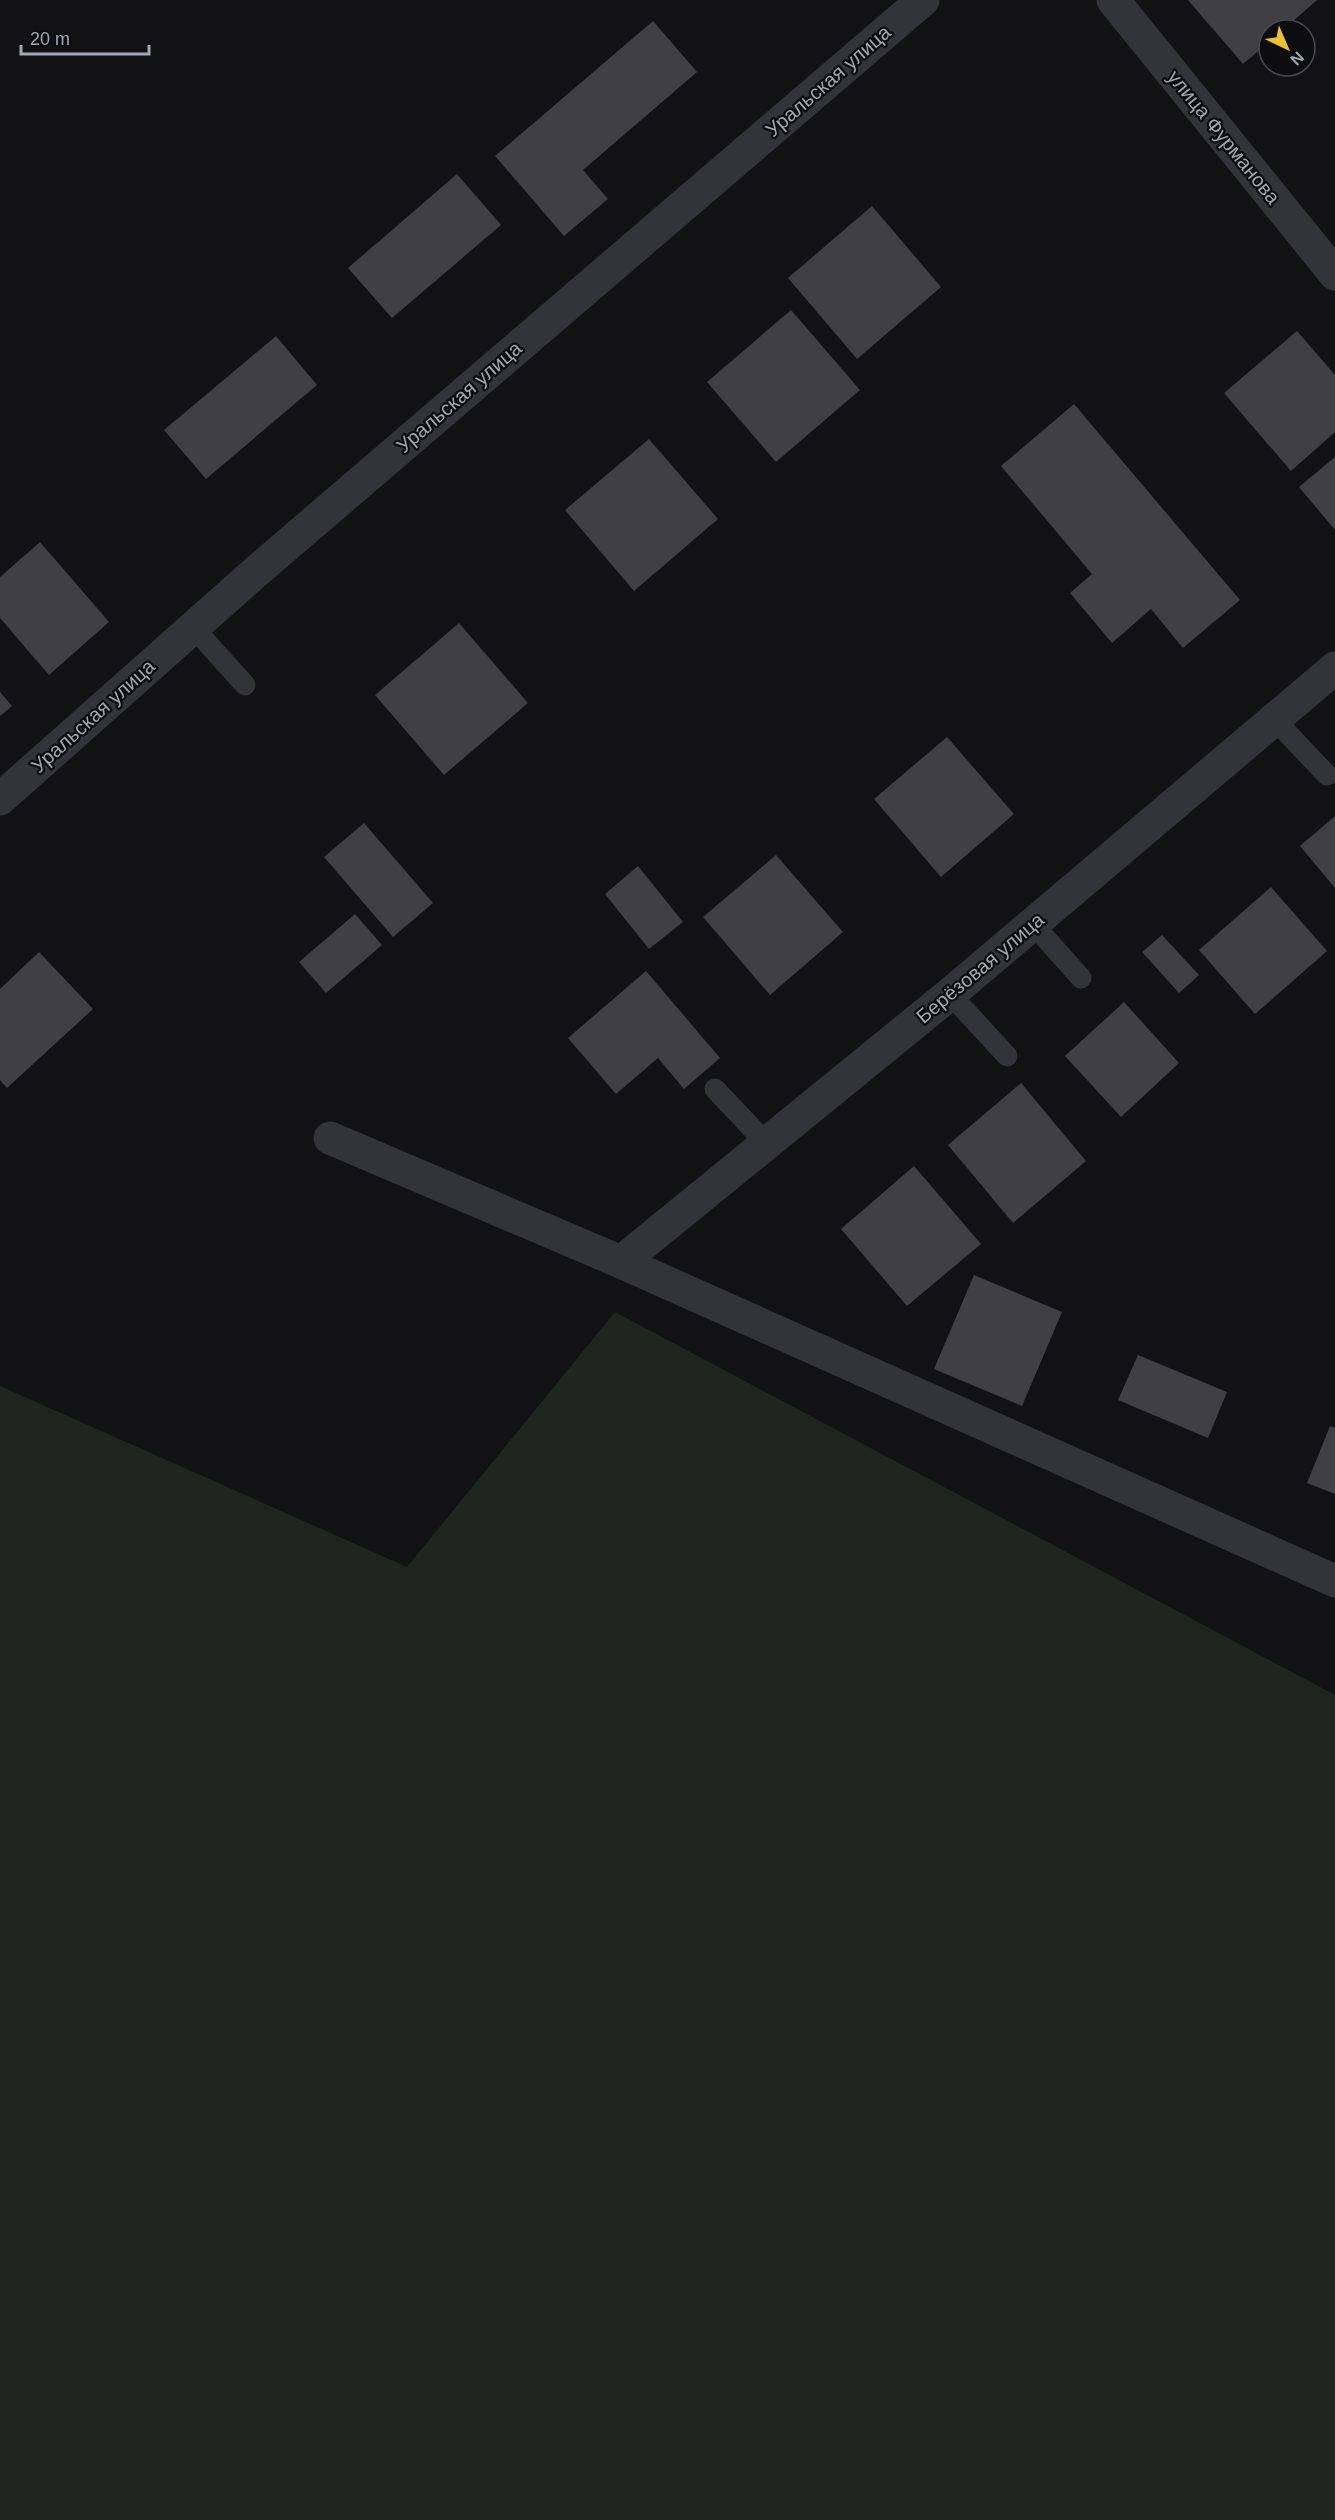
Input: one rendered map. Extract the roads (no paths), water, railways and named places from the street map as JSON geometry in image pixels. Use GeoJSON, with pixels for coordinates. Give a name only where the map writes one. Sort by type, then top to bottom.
{"type":"FeatureCollection","features":[{"type":"Feature","properties":{"kind":"street","name":"Уральская улица"},"geometry":{"type":"LineString","coordinates":[[0,799],[193,627],[923,0]]}},
{"type":"Feature","properties":{"kind":"street","name":"улица Фурманова"},"geometry":{"type":"LineString","coordinates":[[1113,0],[1335,274]]}},
{"type":"Feature","properties":{"kind":"street","name":"Берёзовая улица"},"geometry":{"type":"LineString","coordinates":[[621,1262],[950,994],[1335,668]]}},
{"type":"Feature","properties":{"kind":"street"},"geometry":{"type":"LineString","coordinates":[[330,1138],[621,1262],[1335,1581]]}},
{"type":"Feature","properties":{"kind":"lane"},"geometry":{"type":"LineString","coordinates":[[193,627],[245,685]]}},
{"type":"Feature","properties":{"kind":"lane"},"geometry":{"type":"LineString","coordinates":[[1275,720],[1327,775]]}},
{"type":"Feature","properties":{"kind":"lane"},"geometry":{"type":"LineString","coordinates":[[1033,924],[1081,978]]}},
{"type":"Feature","properties":{"kind":"lane"},"geometry":{"type":"LineString","coordinates":[[950,994],[1006,1056]]}},
{"type":"Feature","properties":{"kind":"lane"},"geometry":{"type":"LineString","coordinates":[[716,1089],[766,1143]]}}]}
